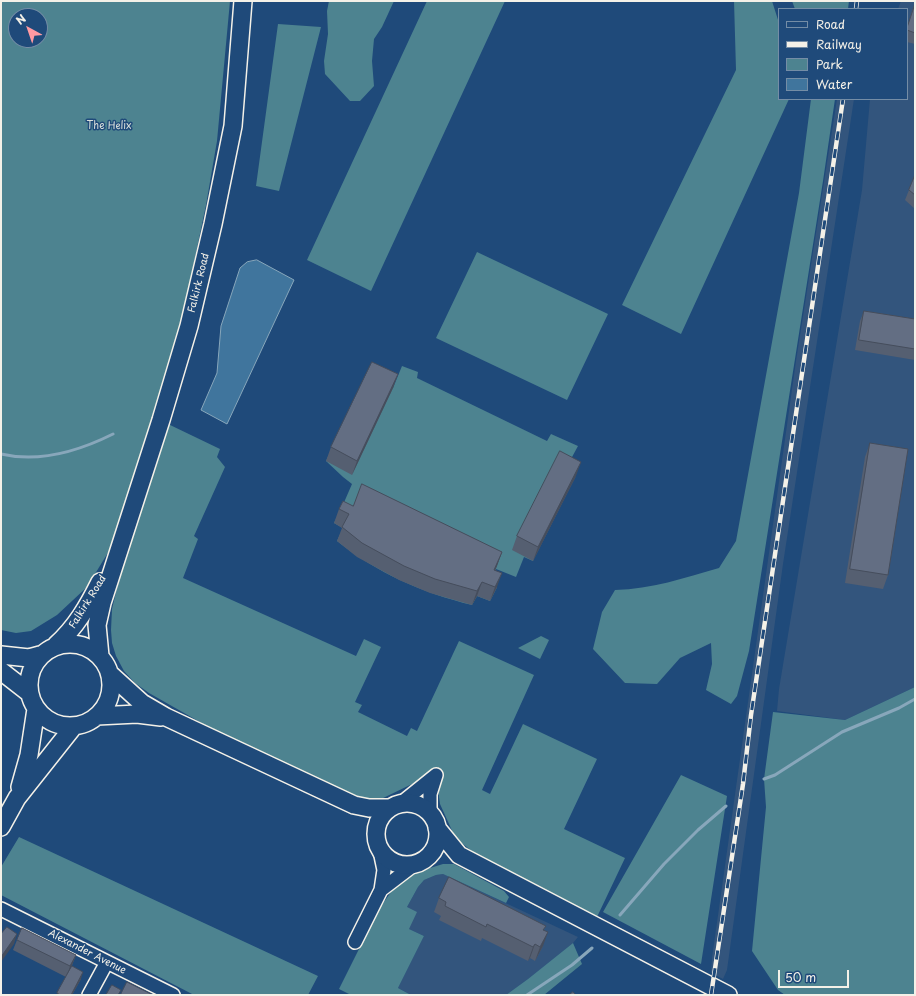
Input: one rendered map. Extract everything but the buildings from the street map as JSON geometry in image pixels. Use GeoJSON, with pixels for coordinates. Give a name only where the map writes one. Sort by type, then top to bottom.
{"type":"FeatureCollection","features":[{"type":"Feature","properties":{"kind":"main road","name":"Falkirk Road"},"geometry":{"type":"LineString","coordinates":[[100,656],[97,625],[116,556],[187,333],[213,224],[233,126],[243,1]]}},
{"type":"Feature","properties":{"kind":"main road","name":"Falkirk Road"},"geometry":{"type":"LineString","coordinates":[[56,645],[68,634],[81,618],[116,556]]}},
{"type":"Feature","properties":{"kind":"main road"},"geometry":{"type":"LineString","coordinates":[[1,655],[29,658],[40,655],[56,645],[68,643],[80,644],[91,649],[100,656],[106,664],[110,674],[111,685],[110,697],[105,707],[97,716],[86,723],[74,726],[59,725],[46,719],[36,709],[28,692],[28,678],[32,666],[40,655]]}},
{"type":"Feature","properties":{"kind":"main road"},"geometry":{"type":"LineString","coordinates":[[1,671],[28,692]]}},
{"type":"Feature","properties":{"kind":"main road"},"geometry":{"type":"LineString","coordinates":[[110,674],[142,703],[166,717],[354,805],[369,808],[395,806],[408,803],[416,804],[423,808],[459,855],[728,995]]}},
{"type":"Feature","properties":{"kind":"main road"},"geometry":{"type":"LineString","coordinates":[[17,798],[30,755],[36,709]]}},
{"type":"Feature","properties":{"kind":"main road"},"geometry":{"type":"LineString","coordinates":[[97,716],[137,714],[166,717]]}},
{"type":"Feature","properties":{"kind":"main road"},"geometry":{"type":"LineString","coordinates":[[1,827],[17,798],[74,726]]}},
{"type":"Feature","properties":{"kind":"main road"},"geometry":{"type":"LineString","coordinates":[[354,805],[387,858],[395,863],[405,865],[459,855]]}},
{"type":"Feature","properties":{"kind":"main road"},"geometry":{"type":"LineString","coordinates":[[378,844],[376,829],[378,821],[383,814],[395,806]]}},
{"type":"Feature","properties":{"kind":"main road"},"geometry":{"type":"LineString","coordinates":[[420,862],[431,853],[436,845],[438,836],[433,820]]}},
{"type":"Feature","properties":{"kind":"street"},"geometry":{"type":"LineString","coordinates":[[395,806],[436,776],[430,794],[433,820]]}},
{"type":"Feature","properties":{"kind":"street"},"geometry":{"type":"LineString","coordinates":[[355,942],[381,890],[384,870],[378,844]]}},
{"type":"Feature","properties":{"kind":"street"},"geometry":{"type":"LineString","coordinates":[[381,890],[420,862]]}},
{"type":"Feature","properties":{"kind":"street","name":"Alexander Avenue"},"geometry":{"type":"LineString","coordinates":[[2,910],[173,995]]}},
{"type":"Feature","properties":{"kind":"street"},"geometry":{"type":"LineString","coordinates":[[89,995],[107,962]]}},
{"type":"Feature","properties":{"kind":"shaded area"},"geometry":{"type":"Polygon","coordinates":[[[901,1],[915,1],[915,687],[845,720],[777,711],[779,689],[862,190],[870,100],[908,100],[908,8],[898,8],[901,1]]]}},
{"type":"Feature","properties":{"kind":"shaded area"},"geometry":{"type":"Polygon","coordinates":[[[837,100],[854,100],[783,564],[727,970],[723,979],[711,973],[712,958],[796,361],[837,100]]]}},
{"type":"Feature","properties":{"kind":"shaded area"},"geometry":{"type":"Polygon","coordinates":[[[443,874],[578,937],[573,943],[506,995],[411,995],[398,988],[424,936],[409,929],[407,907],[418,887],[424,880],[443,874]]]}},
{"type":"Feature","properties":{"kind":"green space","name":"The Helix"},"geometry":{"type":"Polygon","coordinates":[[[1,1],[230,1],[217,141],[206,205],[161,420],[109,551],[87,587],[57,615],[31,631],[16,633],[1,630],[1,1]]]}},
{"type":"Feature","properties":{"kind":"green space"},"geometry":{"type":"Polygon","coordinates":[[[329,1],[394,1],[382,27],[374,39],[372,61],[374,86],[360,101],[350,101],[325,74],[324,61],[328,34],[327,11],[329,1]]]}},
{"type":"Feature","properties":{"kind":"green space"},"geometry":{"type":"Polygon","coordinates":[[[427,1],[505,1],[371,291],[307,260],[427,1]]]}},
{"type":"Feature","properties":{"kind":"green space"},"geometry":{"type":"Polygon","coordinates":[[[734,1],[772,1],[778,20],[778,100],[789,100],[681,334],[622,305],[736,70],[734,1]]]}},
{"type":"Feature","properties":{"kind":"green space"},"geometry":{"type":"Polygon","coordinates":[[[792,1],[849,1],[848,8],[795,8],[792,1]]]}},
{"type":"Feature","properties":{"kind":"green space"},"geometry":{"type":"Polygon","coordinates":[[[278,24],[321,27],[279,191],[256,186],[278,24]]]}},
{"type":"Feature","properties":{"kind":"green space"},"geometry":{"type":"Polygon","coordinates":[[[811,100],[835,100],[749,651],[737,696],[731,704],[706,690],[712,664],[711,643],[680,658],[657,684],[625,683],[593,649],[602,612],[615,590],[642,588],[719,568],[736,541],[799,193],[811,100]]]}},
{"type":"Feature","properties":{"kind":"green space"},"geometry":{"type":"Polygon","coordinates":[[[477,252],[608,314],[567,400],[436,338],[477,252]]]}},
{"type":"Feature","properties":{"kind":"green space"},"geometry":{"type":"Polygon","coordinates":[[[402,366],[418,372],[417,378],[547,441],[551,434],[578,446],[565,470],[533,561],[524,557],[516,577],[496,569],[489,584],[497,587],[490,601],[477,596],[472,605],[418,588],[368,563],[337,541],[343,528],[334,523],[352,484],[326,461],[366,376],[393,388],[402,366]]]}},
{"type":"Feature","properties":{"kind":"green space"},"geometry":{"type":"Polygon","coordinates":[[[168,424],[220,449],[217,457],[225,467],[194,536],[198,539],[183,578],[356,656],[364,639],[381,647],[355,702],[362,705],[358,712],[407,736],[411,728],[417,731],[459,641],[534,675],[482,790],[490,794],[523,724],[597,759],[564,829],[625,858],[597,917],[473,852],[458,840],[454,835],[440,804],[436,776],[410,785],[379,800],[370,801],[331,786],[214,730],[149,693],[135,683],[124,671],[116,656],[112,643],[112,609],[122,567],[168,424]]]}},
{"type":"Feature","properties":{"kind":"green space"},"geometry":{"type":"Polygon","coordinates":[[[541,636],[549,640],[540,659],[518,648],[541,636]]]}},
{"type":"Feature","properties":{"kind":"green space"},"geometry":{"type":"Polygon","coordinates":[[[915,687],[915,995],[785,995],[778,990],[752,951],[766,807],[764,779],[773,712],[845,720],[915,687]]]}},
{"type":"Feature","properties":{"kind":"green space"},"geometry":{"type":"Polygon","coordinates":[[[681,775],[727,796],[701,964],[603,912],[681,775]]]}},
{"type":"Feature","properties":{"kind":"green space"},"geometry":{"type":"Polygon","coordinates":[[[19,837],[318,976],[308,995],[194,995],[1,895],[1,867],[19,837]]]}},
{"type":"Feature","properties":{"kind":"green space"},"geometry":{"type":"Polygon","coordinates":[[[443,864],[454,864],[504,891],[509,897],[506,903],[443,874],[424,880],[418,887],[407,907],[417,912],[409,929],[424,936],[398,988],[411,995],[351,995],[339,989],[379,909],[391,892],[402,881],[414,873],[443,864]]]}},
{"type":"Feature","properties":{"kind":"green space"},"geometry":{"type":"Polygon","coordinates":[[[573,943],[582,964],[544,995],[506,995],[528,979],[573,943]]]}},
{"type":"Feature","properties":{"kind":"water"},"geometry":{"type":"Polygon","coordinates":[[[257,260],[294,280],[227,424],[201,410],[217,373],[221,326],[240,268],[247,262],[257,260]]]}},
{"type":"Feature","properties":{"kind":"waterway"},"geometry":{"type":"LineString","coordinates":[[1,454],[30,457],[58,454],[86,446],[113,434]]}},
{"type":"Feature","properties":{"kind":"waterway"},"geometry":{"type":"LineString","coordinates":[[764,779],[775,775],[842,732],[899,708],[915,699]]}},
{"type":"Feature","properties":{"kind":"waterway"},"geometry":{"type":"LineString","coordinates":[[620,915],[664,864],[698,830],[726,806]]}},
{"type":"Feature","properties":{"kind":"waterway"},"geometry":{"type":"LineString","coordinates":[[527,995],[572,965],[592,948]]}},
{"type":"Feature","properties":{"kind":"railway"},"geometry":{"type":"LineString","coordinates":[[856,8],[857,1]]}},
{"type":"Feature","properties":{"kind":"railway"},"geometry":{"type":"LineString","coordinates":[[711,995],[743,784],[751,715],[843,100]]}}]}
